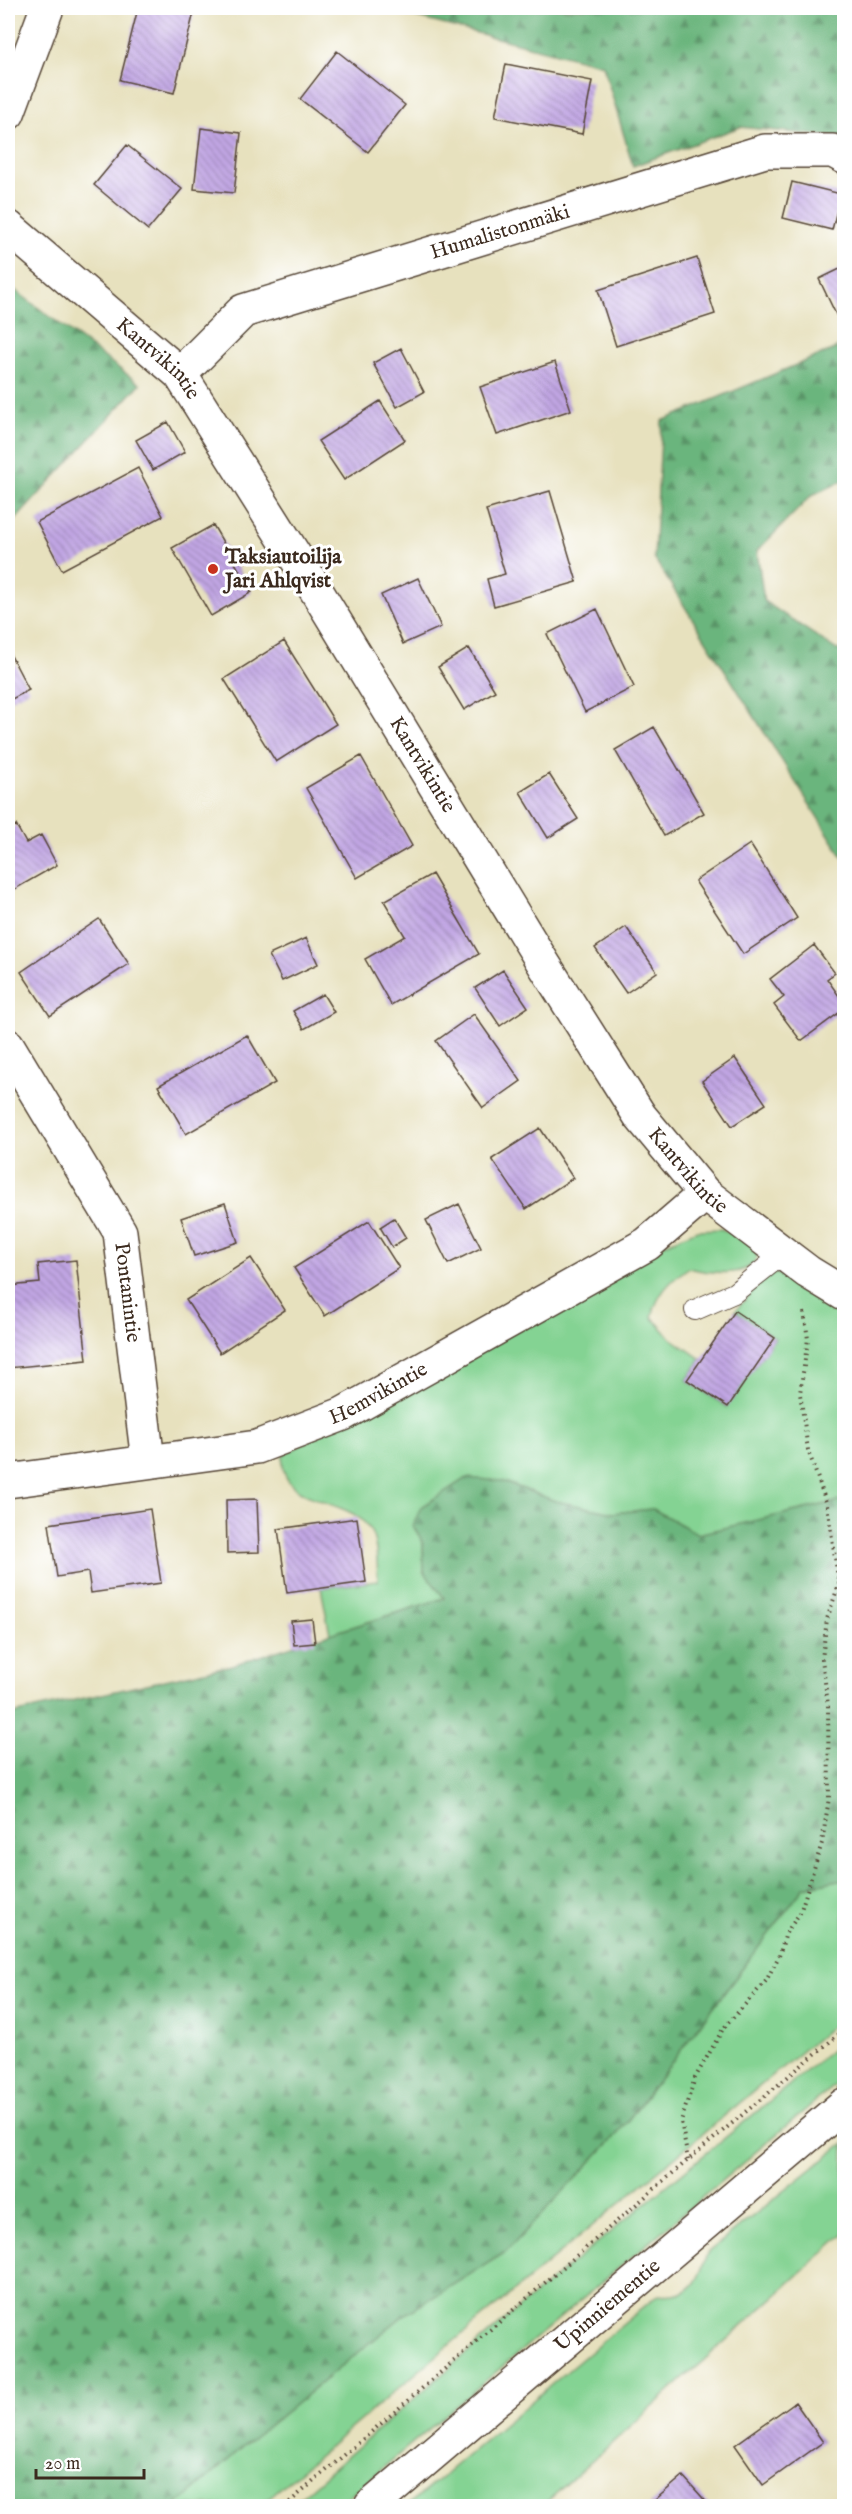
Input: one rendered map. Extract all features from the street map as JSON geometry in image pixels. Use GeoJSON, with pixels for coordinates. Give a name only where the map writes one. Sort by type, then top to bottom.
{"type":"FeatureCollection","features":[{"type":"Feature","properties":{"kind":"street"},"geometry":{"type":"LineString","coordinates":[[8,113],[47,8]]}},
{"type":"Feature","properties":{"kind":"street","name":"Humalistonmäki"},"geometry":{"type":"LineString","coordinates":[[180,374],[243,311],[765,151],[833,151],[844,157]]}},
{"type":"Feature","properties":{"kind":"street","name":"Kantvikintie"},"geometry":{"type":"LineString","coordinates":[[8,227],[180,374],[305,572],[539,957],[653,1133],[705,1194],[796,1263],[844,1294]]}},
{"type":"Feature","properties":{"kind":"street","name":"Pontanintie"},"geometry":{"type":"LineString","coordinates":[[8,1047],[120,1232],[148,1461]]}},
{"type":"Feature","properties":{"kind":"street","name":"Hemvikintie"},"geometry":{"type":"LineString","coordinates":[[8,1480],[257,1447],[343,1414],[647,1244],[705,1194]]}},
{"type":"Feature","properties":{"kind":"street","name":"Upinniementie"},"geometry":{"type":"LineString","coordinates":[[371,2506],[844,2105]]}},
{"type":"Feature","properties":{"kind":"lane"},"geometry":{"type":"LineString","coordinates":[[695,1310],[796,1263]]}},
{"type":"Feature","properties":{"kind":"path"},"geometry":{"type":"LineString","coordinates":[[688,2160],[681,2121],[695,2078],[723,2030],[766,1981],[779,1956],[786,1933],[800,1913],[822,1843],[829,1798],[828,1705],[822,1659],[827,1619],[839,1584],[827,1505],[808,1450],[800,1393],[808,1339],[796,1263]]}},
{"type":"Feature","properties":{"kind":"path"},"geometry":{"type":"LineString","coordinates":[[285,2506],[688,2160],[844,2030]]}},
{"type":"Feature","properties":{"kind":"green space"},"geometry":{"type":"Polygon","coordinates":[[[379,8],[834,8],[844,10],[844,138],[740,127],[633,166],[603,65],[379,8]]]}},
{"type":"Feature","properties":{"kind":"green space"},"geometry":{"type":"Polygon","coordinates":[[[8,285],[140,384],[8,528],[8,285]]]}},
{"type":"Feature","properties":{"kind":"green space"},"geometry":{"type":"Polygon","coordinates":[[[844,345],[844,480],[812,495],[757,551],[764,601],[837,650],[844,649],[844,859],[654,558],[662,421],[844,345]]]}},
{"type":"Feature","properties":{"kind":"green space"},"geometry":{"type":"Polygon","coordinates":[[[722,1229],[753,1245],[757,1256],[753,1264],[746,1269],[727,1272],[688,1268],[665,1289],[652,1317],[671,1338],[701,1359],[687,1380],[727,1407],[775,1338],[735,1311],[760,1283],[773,1273],[785,1275],[844,1315],[844,1500],[698,1534],[653,1509],[613,1513],[555,1501],[502,1481],[440,1496],[421,1507],[424,1571],[444,1598],[330,1634],[321,1588],[378,1581],[374,1539],[363,1521],[350,1512],[304,1494],[292,1485],[284,1473],[283,1455],[671,1241],[697,1230],[722,1229]]]}},
{"type":"Feature","properties":{"kind":"green space"},"geometry":{"type":"Polygon","coordinates":[[[466,1478],[502,1481],[555,1501],[613,1513],[653,1509],[698,1534],[844,1500],[844,1879],[804,1887],[619,2132],[506,2252],[404,2315],[250,2441],[175,2506],[8,2506],[8,1715],[232,1665],[444,1598],[424,1571],[423,1542],[413,1526],[421,1507],[466,1478]]]}},
{"type":"Feature","properties":{"kind":"green space"},"geometry":{"type":"Polygon","coordinates":[[[844,1879],[844,2016],[259,2506],[175,2506],[250,2441],[404,2315],[506,2252],[619,2132],[804,1887],[844,1879]]]}},
{"type":"Feature","properties":{"kind":"green space"},"geometry":{"type":"Polygon","coordinates":[[[844,2040],[844,2077],[338,2506],[290,2506],[536,2293],[844,2040]]]}},
{"type":"Feature","properties":{"kind":"green space"},"geometry":{"type":"Polygon","coordinates":[[[844,2143],[844,2234],[542,2506],[407,2506],[658,2295],[669,2296],[686,2291],[697,2280],[707,2253],[844,2143]]]}},
{"type":"Feature","properties":{"kind":"building"},"geometry":{"type":"Polygon","coordinates":[[[138,8],[195,8],[174,93],[120,80],[138,8]]]}},
{"type":"Feature","properties":{"kind":"building"},"geometry":{"type":"Polygon","coordinates":[[[337,51],[405,105],[368,152],[300,99],[337,51]]]}},
{"type":"Feature","properties":{"kind":"building"},"geometry":{"type":"Polygon","coordinates":[[[506,64],[592,81],[582,134],[495,117],[506,64]]]}},
{"type":"Feature","properties":{"kind":"building"},"geometry":{"type":"Polygon","coordinates":[[[201,128],[241,133],[234,193],[194,189],[201,128]]]}},
{"type":"Feature","properties":{"kind":"building"},"geometry":{"type":"Polygon","coordinates":[[[127,145],[182,189],[148,230],[94,185],[127,145]]]}},
{"type":"Feature","properties":{"kind":"building"},"geometry":{"type":"Polygon","coordinates":[[[792,182],[841,194],[832,230],[783,218],[792,182]]]}},
{"type":"Feature","properties":{"kind":"building"},"geometry":{"type":"Polygon","coordinates":[[[697,258],[715,314],[616,346],[598,290],[697,258]]]}},
{"type":"Feature","properties":{"kind":"building"},"geometry":{"type":"Polygon","coordinates":[[[844,267],[844,323],[841,325],[819,279],[844,267]]]}},
{"type":"Feature","properties":{"kind":"building"},"geometry":{"type":"Polygon","coordinates":[[[401,348],[424,392],[397,407],[373,363],[401,348]]]}},
{"type":"Feature","properties":{"kind":"building"},"geometry":{"type":"Polygon","coordinates":[[[555,362],[571,410],[497,435],[480,387],[555,362]]]}},
{"type":"Feature","properties":{"kind":"building"},"geometry":{"type":"Polygon","coordinates":[[[380,401],[405,440],[344,480],[318,441],[380,401]]]}},
{"type":"Feature","properties":{"kind":"building"},"geometry":{"type":"Polygon","coordinates":[[[168,422],[185,452],[153,470],[136,440],[168,422]]]}},
{"type":"Feature","properties":{"kind":"building"},"geometry":{"type":"Polygon","coordinates":[[[138,468],[163,516],[62,570],[37,522],[138,468]]]}},
{"type":"Feature","properties":{"kind":"building"},"geometry":{"type":"Polygon","coordinates":[[[550,491],[577,582],[494,606],[487,579],[505,574],[486,510],[550,491]]]}},
{"type":"Feature","properties":{"kind":"building"},"geometry":{"type":"Polygon","coordinates":[[[213,525],[252,592],[211,616],[172,548],[213,525]]]}},
{"type":"Feature","properties":{"kind":"building"},"geometry":{"type":"Polygon","coordinates":[[[418,578],[441,627],[403,644],[381,595],[418,578]]]}},
{"type":"Feature","properties":{"kind":"building"},"geometry":{"type":"Polygon","coordinates":[[[597,609],[634,687],[585,712],[547,634],[597,609]]]}},
{"type":"Feature","properties":{"kind":"building"},"geometry":{"type":"Polygon","coordinates":[[[284,641],[336,724],[276,762],[224,679],[284,641]]]}},
{"type":"Feature","properties":{"kind":"building"},"geometry":{"type":"Polygon","coordinates":[[[469,648],[495,691],[464,710],[438,667],[469,648]]]}},
{"type":"Feature","properties":{"kind":"building"},"geometry":{"type":"Polygon","coordinates":[[[8,650],[29,690],[8,701],[8,650]]]}},
{"type":"Feature","properties":{"kind":"building"},"geometry":{"type":"Polygon","coordinates":[[[654,727],[704,813],[664,836],[615,750],[654,727]]]}},
{"type":"Feature","properties":{"kind":"building"},"geometry":{"type":"Polygon","coordinates":[[[361,756],[412,846],[357,878],[306,788],[361,756]]]}},
{"type":"Feature","properties":{"kind":"building"},"geometry":{"type":"Polygon","coordinates":[[[549,774],[578,819],[548,838],[520,792],[549,774]]]}},
{"type":"Feature","properties":{"kind":"building"},"geometry":{"type":"Polygon","coordinates":[[[16,825],[26,843],[41,835],[57,865],[8,893],[8,830],[16,825]]]}},
{"type":"Feature","properties":{"kind":"building"},"geometry":{"type":"Polygon","coordinates":[[[750,844],[797,918],[743,954],[695,881],[750,844]]]}},
{"type":"Feature","properties":{"kind":"building"},"geometry":{"type":"Polygon","coordinates":[[[432,874],[479,954],[391,1005],[365,959],[405,936],[384,901],[432,874]]]}},
{"type":"Feature","properties":{"kind":"building"},"geometry":{"type":"Polygon","coordinates":[[[99,919],[129,964],[50,1016],[21,972],[99,919]]]}},
{"type":"Feature","properties":{"kind":"building"},"geometry":{"type":"Polygon","coordinates":[[[626,927],[657,972],[626,993],[595,948],[626,927]]]}},
{"type":"Feature","properties":{"kind":"building"},"geometry":{"type":"Polygon","coordinates":[[[306,938],[318,964],[282,981],[269,955],[306,938]]]}},
{"type":"Feature","properties":{"kind":"building"},"geometry":{"type":"Polygon","coordinates":[[[814,945],[835,973],[827,979],[844,1003],[844,1009],[801,1041],[774,1005],[784,997],[770,979],[814,945]]]}},
{"type":"Feature","properties":{"kind":"building"},"geometry":{"type":"Polygon","coordinates":[[[503,970],[528,1007],[500,1026],[475,988],[503,970]]]}},
{"type":"Feature","properties":{"kind":"building"},"geometry":{"type":"Polygon","coordinates":[[[323,994],[334,1012],[304,1029],[293,1011],[323,994]]]}},
{"type":"Feature","properties":{"kind":"building"},"geometry":{"type":"Polygon","coordinates":[[[474,1014],[521,1081],[483,1108],[436,1041],[474,1014]]]}},
{"type":"Feature","properties":{"kind":"building"},"geometry":{"type":"Polygon","coordinates":[[[247,1035],[275,1083],[186,1134],[158,1086],[247,1035]]]}},
{"type":"Feature","properties":{"kind":"building"},"geometry":{"type":"Polygon","coordinates":[[[735,1058],[766,1104],[732,1126],[702,1081],[735,1058]]]}},
{"type":"Feature","properties":{"kind":"building"},"geometry":{"type":"Polygon","coordinates":[[[540,1128],[573,1178],[526,1209],[492,1159],[540,1128]]]}},
{"type":"Feature","properties":{"kind":"building"},"geometry":{"type":"Polygon","coordinates":[[[225,1203],[238,1242],[194,1256],[181,1218],[225,1203]]]}},
{"type":"Feature","properties":{"kind":"building"},"geometry":{"type":"Polygon","coordinates":[[[459,1204],[481,1248],[448,1264],[426,1220],[459,1204]]]}},
{"type":"Feature","properties":{"kind":"building"},"geometry":{"type":"Polygon","coordinates":[[[394,1218],[406,1238],[392,1247],[380,1227],[394,1218]]]}},
{"type":"Feature","properties":{"kind":"building"},"geometry":{"type":"Polygon","coordinates":[[[369,1221],[399,1268],[325,1316],[294,1268],[369,1221]]]}},
{"type":"Feature","properties":{"kind":"building"},"geometry":{"type":"Polygon","coordinates":[[[251,1258],[285,1310],[220,1353],[186,1300],[251,1258]]]}},
{"type":"Feature","properties":{"kind":"building"},"geometry":{"type":"Polygon","coordinates":[[[76,1260],[87,1360],[8,1368],[8,1286],[40,1283],[38,1264],[76,1260]]]}},
{"type":"Feature","properties":{"kind":"building"},"geometry":{"type":"Polygon","coordinates":[[[735,1311],[775,1338],[728,1407],[687,1380],[735,1311]]]}},
{"type":"Feature","properties":{"kind":"building"},"geometry":{"type":"Polygon","coordinates":[[[257,1499],[259,1552],[227,1553],[226,1500],[257,1499]]]}},
{"type":"Feature","properties":{"kind":"building"},"geometry":{"type":"Polygon","coordinates":[[[150,1509],[161,1583],[91,1593],[88,1572],[57,1577],[49,1524],[150,1509]]]}},
{"type":"Feature","properties":{"kind":"building"},"geometry":{"type":"Polygon","coordinates":[[[357,1518],[366,1582],[287,1593],[278,1529],[357,1518]]]}},
{"type":"Feature","properties":{"kind":"building"},"geometry":{"type":"Polygon","coordinates":[[[312,1619],[315,1643],[294,1645],[291,1621],[312,1619]]]}},
{"type":"Feature","properties":{"kind":"building"},"geometry":{"type":"Polygon","coordinates":[[[795,2402],[823,2442],[763,2485],[735,2445],[795,2402]]]}},
{"type":"Feature","properties":{"kind":"building"},"geometry":{"type":"Polygon","coordinates":[[[683,2476],[710,2506],[648,2506],[683,2476]]]}},
{"type":"Feature","properties":{"kind":"place","name":"Taksiautoilija Jari Ahlqvist"},"geometry":{"type":"Point","coordinates":[213,569]}}]}
